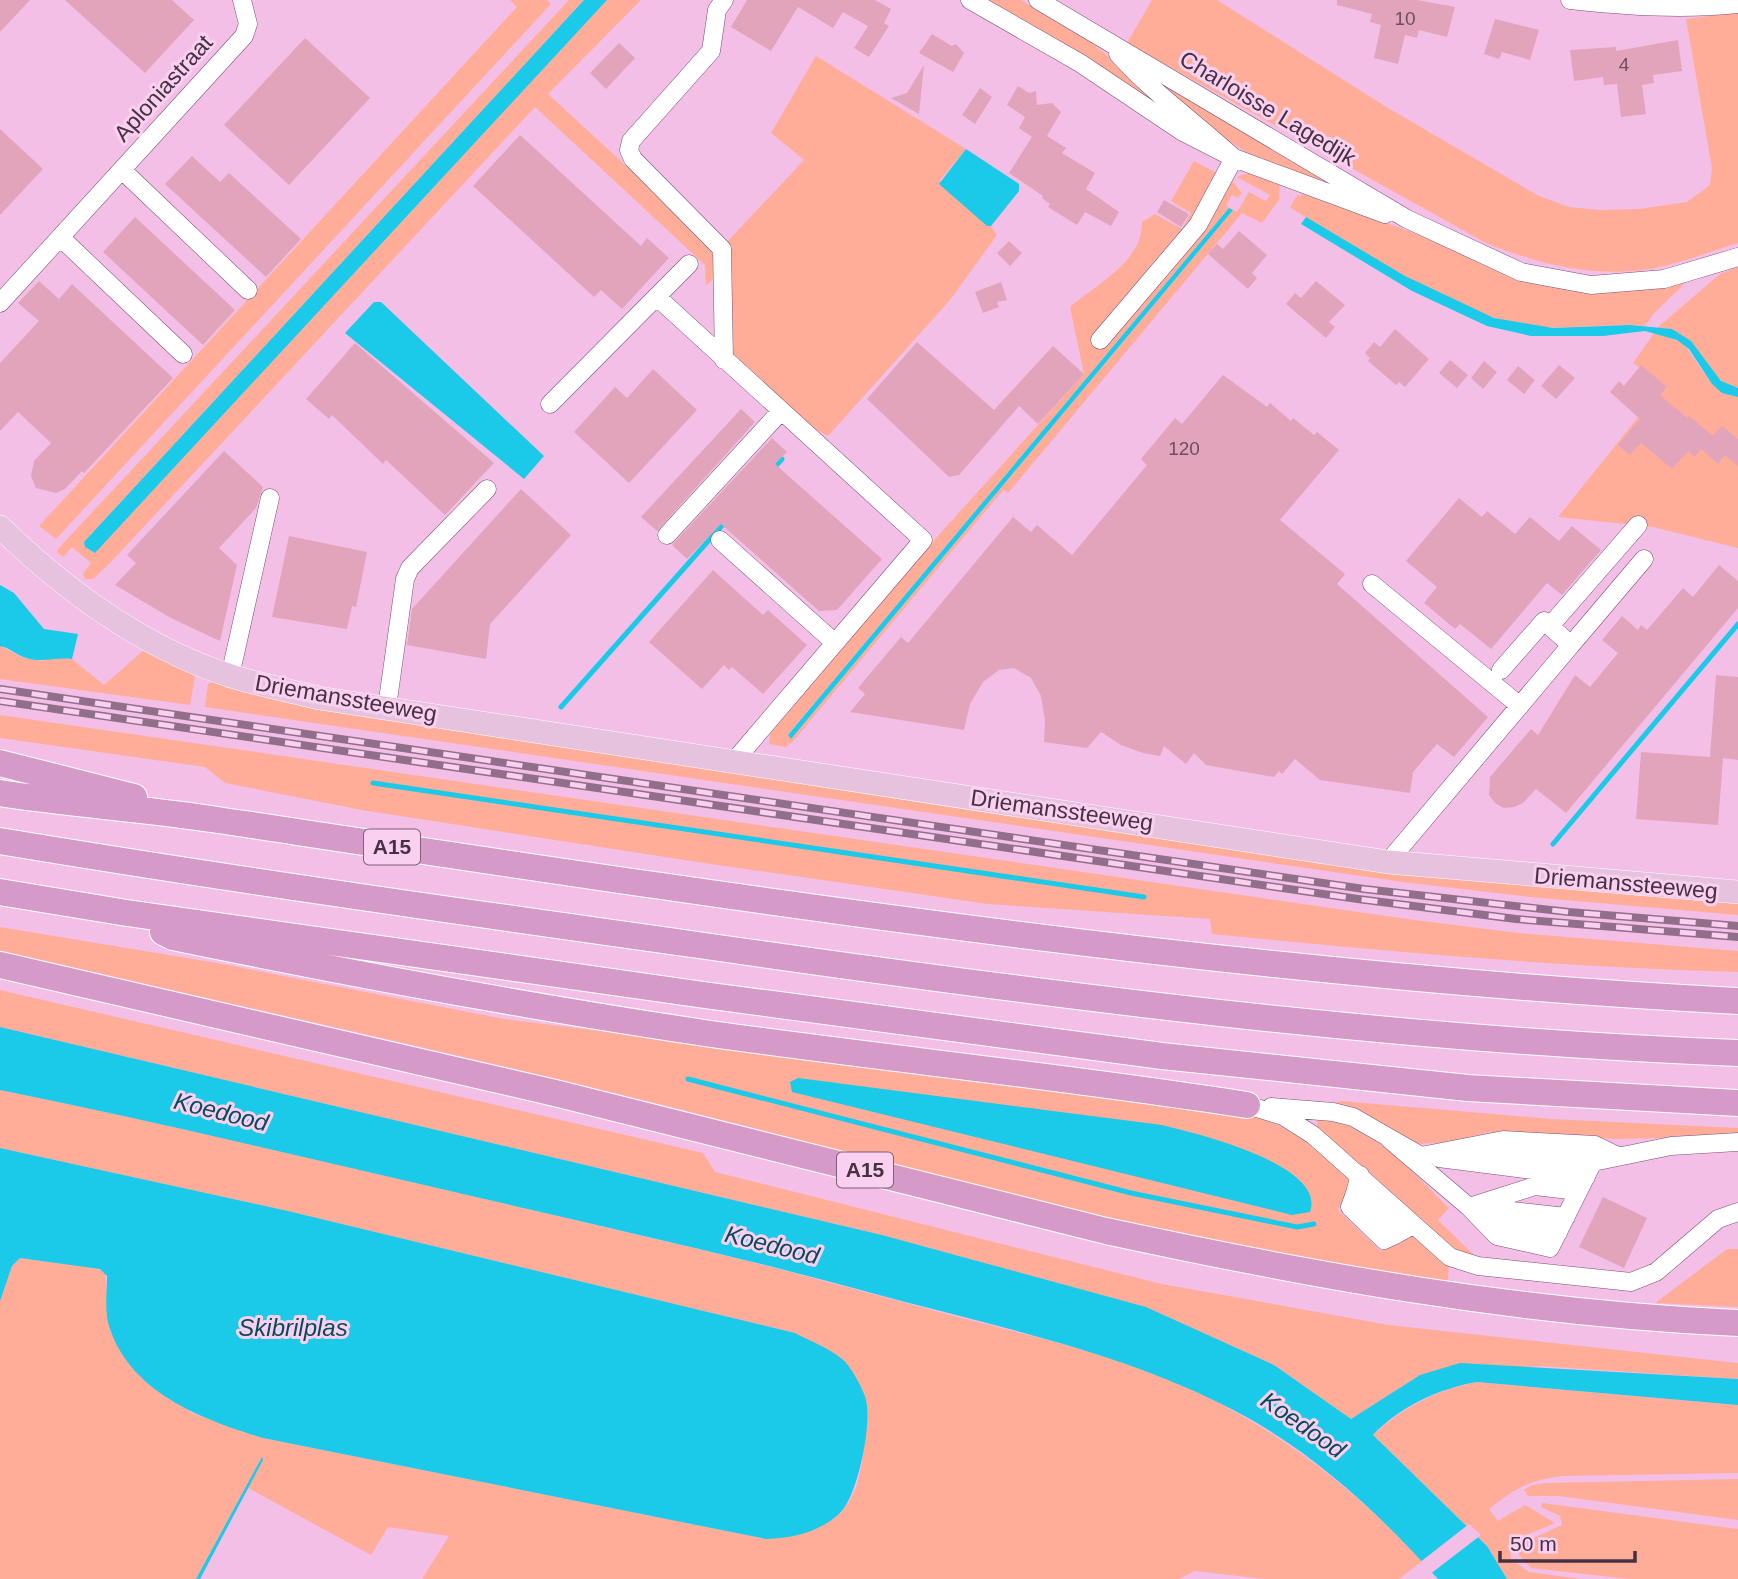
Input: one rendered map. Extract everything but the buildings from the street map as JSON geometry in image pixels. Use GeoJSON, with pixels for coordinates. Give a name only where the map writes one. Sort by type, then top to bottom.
{"type":"FeatureCollection","features":[{"type":"Feature","properties":{"kind":"highway","name":"A15"},"geometry":{"type":"LineString","coordinates":[[0,763],[34,769],[212,818]]}},
{"type":"Feature","properties":{"kind":"highway","name":"A15"},"geometry":{"type":"LineString","coordinates":[[0,793],[212,818],[585,877],[1168,953],[1472,983],[1738,1001]]}},
{"type":"Feature","properties":{"kind":"highway","name":"A15"},"geometry":{"type":"LineString","coordinates":[[0,841],[189,872],[990,987],[1493,1040],[1738,1053]]}},
{"type":"Feature","properties":{"kind":"highway"},"geometry":{"type":"LineString","coordinates":[[0,892],[127,913],[1162,1056],[1468,1088],[1738,1103]]}},
{"type":"Feature","properties":{"kind":"highway"},"geometry":{"type":"LineString","coordinates":[[127,913],[173,937],[477,998],[712,1034],[1247,1105]]}},
{"type":"Feature","properties":{"kind":"highway","name":"A15"},"geometry":{"type":"LineString","coordinates":[[0,965],[555,1093],[1107,1231],[1196,1250],[1358,1282],[1513,1306],[1667,1320],[1738,1323]]}},
{"type":"Feature","properties":{"kind":"main road","name":"Driemanssteeweg"},"geometry":{"type":"LineString","coordinates":[[0,527],[39,565],[110,616],[160,645],[230,676],[319,698],[1388,862],[1738,892]]}},
{"type":"Feature","properties":{"kind":"street","name":"Aploniastraat"},"geometry":{"type":"LineString","coordinates":[[0,303],[244,36],[248,24],[242,0]]}},
{"type":"Feature","properties":{"kind":"street"},"geometry":{"type":"LineString","coordinates":[[724,0],[717,10],[711,51],[631,141],[629,150],[633,159],[722,249],[724,360]]}},
{"type":"Feature","properties":{"kind":"street","name":"Charloisse Lagedijk"},"geometry":{"type":"LineString","coordinates":[[970,0],[1080,63],[1183,132],[1234,158],[1371,210],[1407,219]]}},
{"type":"Feature","properties":{"kind":"street","name":"Charloisse Lagedijk"},"geometry":{"type":"LineString","coordinates":[[1038,0],[1407,219],[1521,272],[1591,285],[1664,279],[1738,257]]}},
{"type":"Feature","properties":{"kind":"street"},"geometry":{"type":"LineString","coordinates":[[1570,0],[1636,7],[1699,8],[1738,4]]}},
{"type":"Feature","properties":{"kind":"street","name":"Charloisse Lagedijk"},"geometry":{"type":"LineString","coordinates":[[1104,39],[1149,88],[1199,126],[1234,158]]}},
{"type":"Feature","properties":{"kind":"street"},"geometry":{"type":"LineString","coordinates":[[1100,340],[1198,225],[1234,158]]}},
{"type":"Feature","properties":{"kind":"street","name":"Aploniastraat"},"geometry":{"type":"LineString","coordinates":[[122,170],[248,290]]}},
{"type":"Feature","properties":{"kind":"street"},"geometry":{"type":"LineString","coordinates":[[60,237],[183,354]]}},
{"type":"Feature","properties":{"kind":"street"},"geometry":{"type":"LineString","coordinates":[[550,404],[689,264]]}},
{"type":"Feature","properties":{"kind":"street"},"geometry":{"type":"LineString","coordinates":[[657,297],[923,540],[735,760]]}},
{"type":"Feature","properties":{"kind":"street"},"geometry":{"type":"LineString","coordinates":[[667,535],[781,411]]}},
{"type":"Feature","properties":{"kind":"street"},"geometry":{"type":"LineString","coordinates":[[387,707],[405,579],[410,568],[487,489]]}},
{"type":"Feature","properties":{"kind":"street"},"geometry":{"type":"LineString","coordinates":[[230,676],[270,498]]}},
{"type":"Feature","properties":{"kind":"street"},"geometry":{"type":"LineString","coordinates":[[1550,626],[1638,525]]}},
{"type":"Feature","properties":{"kind":"street"},"geometry":{"type":"LineString","coordinates":[[720,540],[835,643]]}},
{"type":"Feature","properties":{"kind":"street"},"geometry":{"type":"LineString","coordinates":[[1388,862],[1644,559]]}},
{"type":"Feature","properties":{"kind":"street"},"geometry":{"type":"LineString","coordinates":[[1372,584],[1520,706]]}},
{"type":"Feature","properties":{"kind":"street"},"geometry":{"type":"LineString","coordinates":[[1502,670],[1544,621],[1571,645]]}},
{"type":"Feature","properties":{"kind":"street"},"geometry":{"type":"LineString","coordinates":[[1247,1105],[1332,1112],[1353,1117],[1421,1156],[1576,1197]]}},
{"type":"Feature","properties":{"kind":"street"},"geometry":{"type":"LineString","coordinates":[[1247,1105],[1283,1116],[1313,1135],[1360,1175],[1405,1230]]}},
{"type":"Feature","properties":{"kind":"street"},"geometry":{"type":"LineString","coordinates":[[1390,1139],[1469,1207],[1497,1236],[1550,1248],[1576,1197],[1618,1156],[1671,1146],[1738,1142]]}},
{"type":"Feature","properties":{"kind":"street"},"geometry":{"type":"LineString","coordinates":[[1421,1156],[1503,1140],[1595,1144],[1618,1156]]}},
{"type":"Feature","properties":{"kind":"street"},"geometry":{"type":"LineString","coordinates":[[1360,1175],[1354,1193],[1405,1230],[1463,1263],[1631,1282],[1656,1272],[1718,1219],[1738,1212]]}},
{"type":"Feature","properties":{"kind":"street"},"geometry":{"type":"LineString","coordinates":[[1469,1207],[1511,1196],[1576,1197]]}},
{"type":"Feature","properties":{"kind":"street"},"geometry":{"type":"LineString","coordinates":[[1469,1207],[1513,1209],[1576,1197]]}},
{"type":"Feature","properties":{"kind":"shaded area"},"geometry":{"type":"Polygon","coordinates":[[[510,0],[547,0],[551,4],[56,539],[39,526],[517,7],[510,0]]]}},
{"type":"Feature","properties":{"kind":"shaded area"},"geometry":{"type":"Polygon","coordinates":[[[569,0],[584,0],[84,542],[85,547],[95,553],[607,0],[641,0],[548,94],[711,244],[715,256],[715,278],[706,285],[705,265],[535,107],[111,562],[93,579],[85,579],[83,574],[91,563],[72,547],[63,557],[57,552],[58,549],[569,0]]]}},
{"type":"Feature","properties":{"kind":"shaded area"},"geometry":{"type":"Polygon","coordinates":[[[983,0],[1021,0],[1091,42],[1197,131],[983,0]]]}},
{"type":"Feature","properties":{"kind":"shaded area"},"geometry":{"type":"Polygon","coordinates":[[[1152,0],[1217,0],[1388,108],[1539,196],[1569,207],[1599,210],[1639,209],[1687,202],[1710,185],[1712,168],[1686,19],[1738,12],[1738,243],[1661,267],[1608,272],[1546,263],[1486,243],[1127,43],[1152,0]]]}},
{"type":"Feature","properties":{"kind":"shaded area"},"geometry":{"type":"Polygon","coordinates":[[[816,56],[966,149],[940,180],[991,226],[997,235],[950,300],[828,436],[815,429],[733,356],[727,242],[804,160],[771,133],[816,56]]]}},
{"type":"Feature","properties":{"kind":"shaded area"},"geometry":{"type":"Polygon","coordinates":[[[1154,79],[1366,202],[1249,154],[1212,130],[1154,79]]]}},
{"type":"Feature","properties":{"kind":"shaded area"},"geometry":{"type":"Polygon","coordinates":[[[1194,161],[1233,182],[1242,193],[1238,198],[1232,195],[1226,205],[1229,208],[788,735],[792,738],[1233,210],[1237,212],[1249,192],[1266,201],[1270,195],[1237,177],[1253,173],[1280,182],[1279,200],[1262,223],[1242,213],[1008,493],[1003,490],[795,739],[786,747],[769,744],[770,734],[936,538],[1084,374],[1070,307],[1127,260],[1140,236],[1142,222],[1155,214],[1182,229],[1191,213],[1171,201],[1194,161]]]}},
{"type":"Feature","properties":{"kind":"shaded area"},"geometry":{"type":"Polygon","coordinates":[[[1303,194],[1415,233],[1527,281],[1689,278],[1645,326],[1553,328],[1523,325],[1465,307],[1402,276],[1290,207],[1296,197],[1303,194]]]}},
{"type":"Feature","properties":{"kind":"shaded area"},"geometry":{"type":"Polygon","coordinates":[[[1738,267],[1738,388],[1725,383],[1716,375],[1684,337],[1673,331],[1657,328],[1720,274],[1738,267]]]}},
{"type":"Feature","properties":{"kind":"shaded area"},"geometry":{"type":"Polygon","coordinates":[[[1655,332],[1683,343],[1712,384],[1738,397],[1738,548],[1653,527],[1558,517],[1664,385],[1633,363],[1655,332]]]}},
{"type":"Feature","properties":{"kind":"shaded area"},"geometry":{"type":"Polygon","coordinates":[[[0,646],[24,658],[42,661],[54,657],[72,659],[104,685],[143,651],[195,676],[190,705],[0,679],[0,646]]]}},
{"type":"Feature","properties":{"kind":"shaded area"},"geometry":{"type":"Polygon","coordinates":[[[214,681],[362,716],[829,785],[1738,901],[1738,915],[1530,897],[1402,882],[205,707],[208,684],[214,681]]]}},
{"type":"Feature","properties":{"kind":"shaded area"},"geometry":{"type":"Polygon","coordinates":[[[0,715],[1407,919],[1519,933],[1738,951],[1738,972],[1475,958],[1212,934],[1210,919],[988,904],[704,863],[362,810],[225,783],[205,767],[0,738],[0,715]]]}},
{"type":"Feature","properties":{"kind":"shaded area"},"geometry":{"type":"Polygon","coordinates":[[[0,927],[217,963],[504,1019],[1247,1111],[1303,1139],[1353,1177],[1338,1210],[1381,1251],[1412,1234],[1449,1264],[1448,1281],[1267,1254],[1088,1215],[551,1078],[0,951],[0,927]]]}},
{"type":"Feature","properties":{"kind":"shaded area"},"geometry":{"type":"Polygon","coordinates":[[[0,990],[703,1153],[715,1172],[1162,1284],[1389,1325],[1738,1363],[1738,1379],[1539,1366],[1420,1375],[1351,1419],[1274,1365],[1145,1307],[882,1235],[0,1027],[0,990]]]}},
{"type":"Feature","properties":{"kind":"shaded area"},"geometry":{"type":"Polygon","coordinates":[[[0,1090],[246,1143],[693,1248],[1038,1337],[1118,1361],[1206,1396],[1273,1435],[1366,1506],[1422,1561],[1399,1579],[1264,1579],[1195,1571],[1179,1579],[422,1579],[449,1536],[388,1527],[371,1555],[248,1488],[262,1457],[196,1579],[0,1579],[0,1301],[12,1266],[20,1258],[86,1266],[105,1272],[110,1331],[127,1359],[192,1413],[263,1438],[766,1539],[824,1524],[838,1515],[849,1502],[861,1470],[866,1400],[795,1333],[288,1211],[0,1148],[0,1090]]]}},
{"type":"Feature","properties":{"kind":"shaded area"},"geometry":{"type":"Polygon","coordinates":[[[1341,1101],[1552,1119],[1738,1128],[1738,1136],[1617,1139],[1489,1132],[1449,1142],[1419,1144],[1328,1105],[1341,1101]]]}},
{"type":"Feature","properties":{"kind":"shaded area"},"geometry":{"type":"Polygon","coordinates":[[[1323,1117],[1361,1132],[1407,1166],[1449,1208],[1438,1220],[1477,1258],[1457,1251],[1437,1238],[1395,1203],[1318,1131],[1317,1121],[1323,1117]]]}},
{"type":"Feature","properties":{"kind":"shaded area"},"geometry":{"type":"Polygon","coordinates":[[[1727,1249],[1738,1249],[1738,1307],[1655,1303],[1727,1249]]]}},
{"type":"Feature","properties":{"kind":"shaded area"},"geometry":{"type":"Polygon","coordinates":[[[1477,1382],[1738,1405],[1738,1473],[1562,1476],[1523,1486],[1489,1509],[1498,1521],[1525,1505],[1555,1523],[1517,1539],[1510,1546],[1511,1559],[1529,1572],[1582,1579],[1507,1579],[1487,1546],[1373,1435],[1396,1416],[1421,1401],[1448,1389],[1477,1382]]]}},
{"type":"Feature","properties":{"kind":"shaded area"},"geometry":{"type":"Polygon","coordinates":[[[1738,1479],[1738,1520],[1559,1496],[1528,1496],[1524,1490],[1532,1485],[1548,1483],[1738,1479]]]}},
{"type":"Feature","properties":{"kind":"shaded area"},"geometry":{"type":"Polygon","coordinates":[[[1542,1503],[1738,1529],[1738,1579],[1629,1579],[1531,1568],[1519,1555],[1518,1545],[1562,1525],[1560,1516],[1541,1507],[1542,1503]]]}},
{"type":"Feature","properties":{"kind":"water"},"geometry":{"type":"Polygon","coordinates":[[[584,0],[607,0],[95,553],[85,547],[84,542],[584,0]]]}},
{"type":"Feature","properties":{"kind":"water"},"geometry":{"type":"Polygon","coordinates":[[[966,149],[1019,184],[1019,191],[991,226],[987,226],[939,184],[966,149]]]}},
{"type":"Feature","properties":{"kind":"water"},"geometry":{"type":"Polygon","coordinates":[[[1229,208],[1233,210],[791,739],[788,735],[1229,208]]]}},
{"type":"Feature","properties":{"kind":"water"},"geometry":{"type":"Polygon","coordinates":[[[1306,217],[1405,276],[1494,318],[1553,328],[1630,325],[1672,329],[1691,341],[1721,381],[1738,388],[1738,397],[1722,393],[1712,384],[1689,349],[1677,340],[1645,331],[1603,336],[1531,336],[1487,326],[1412,291],[1301,224],[1306,217]]]}},
{"type":"Feature","properties":{"kind":"water"},"geometry":{"type":"Polygon","coordinates":[[[374,302],[381,302],[544,456],[524,479],[345,333],[374,302]]]}},
{"type":"Feature","properties":{"kind":"water"},"geometry":{"type":"Polygon","coordinates":[[[0,585],[14,593],[44,629],[78,634],[72,659],[32,659],[0,646],[0,585]]]}},
{"type":"Feature","properties":{"kind":"water","name":"Koedood"},"geometry":{"type":"Polygon","coordinates":[[[0,1027],[882,1235],[1146,1307],[1274,1365],[1351,1419],[1420,1375],[1460,1363],[1738,1379],[1738,1405],[1477,1382],[1421,1400],[1395,1416],[1373,1435],[1487,1546],[1507,1579],[1438,1579],[1373,1512],[1302,1453],[1250,1419],[1159,1376],[1014,1330],[763,1265],[0,1090],[0,1027]]]}},
{"type":"Feature","properties":{"kind":"water"},"geometry":{"type":"Polygon","coordinates":[[[798,1078],[1178,1129],[1227,1143],[1279,1165],[1299,1179],[1310,1195],[1310,1212],[1292,1215],[792,1092],[790,1082],[798,1078]]]}},
{"type":"Feature","properties":{"kind":"water","name":"Skibrilplas"},"geometry":{"type":"Polygon","coordinates":[[[0,1148],[288,1211],[795,1333],[842,1359],[853,1372],[865,1396],[865,1442],[852,1492],[840,1513],[824,1525],[796,1535],[766,1539],[263,1438],[217,1423],[194,1413],[153,1387],[135,1371],[120,1352],[108,1323],[107,1276],[100,1269],[20,1258],[12,1266],[0,1301],[0,1148]]]}},
{"type":"Feature","properties":{"kind":"water"},"geometry":{"type":"Polygon","coordinates":[[[262,1457],[263,1460],[200,1579],[196,1579],[262,1457]]]}},
{"type":"Feature","properties":{"kind":"pier"},"geometry":{"type":"Polygon","coordinates":[[[1469,1524],[1481,1535],[1429,1575],[1419,1563],[1469,1524]]]}},
{"type":"Feature","properties":{"kind":"waterway"},"geometry":{"type":"LineString","coordinates":[[772,470],[782,459]]}},
{"type":"Feature","properties":{"kind":"waterway"},"geometry":{"type":"LineString","coordinates":[[561,707],[726,521]]}},
{"type":"Feature","properties":{"kind":"waterway"},"geometry":{"type":"LineString","coordinates":[[1553,844],[1738,624]]}},
{"type":"Feature","properties":{"kind":"waterway"},"geometry":{"type":"LineString","coordinates":[[373,783],[1144,897]]}},
{"type":"Feature","properties":{"kind":"waterway"},"geometry":{"type":"LineString","coordinates":[[688,1079],[1131,1193],[1297,1227],[1314,1224]]}},
{"type":"Feature","properties":{"kind":"railway"},"geometry":{"type":"LineString","coordinates":[[0,689],[1364,889],[1569,912],[1738,926]]}},
{"type":"Feature","properties":{"kind":"railway"},"geometry":{"type":"LineString","coordinates":[[0,701],[1358,899],[1516,919],[1738,937]]}}]}
